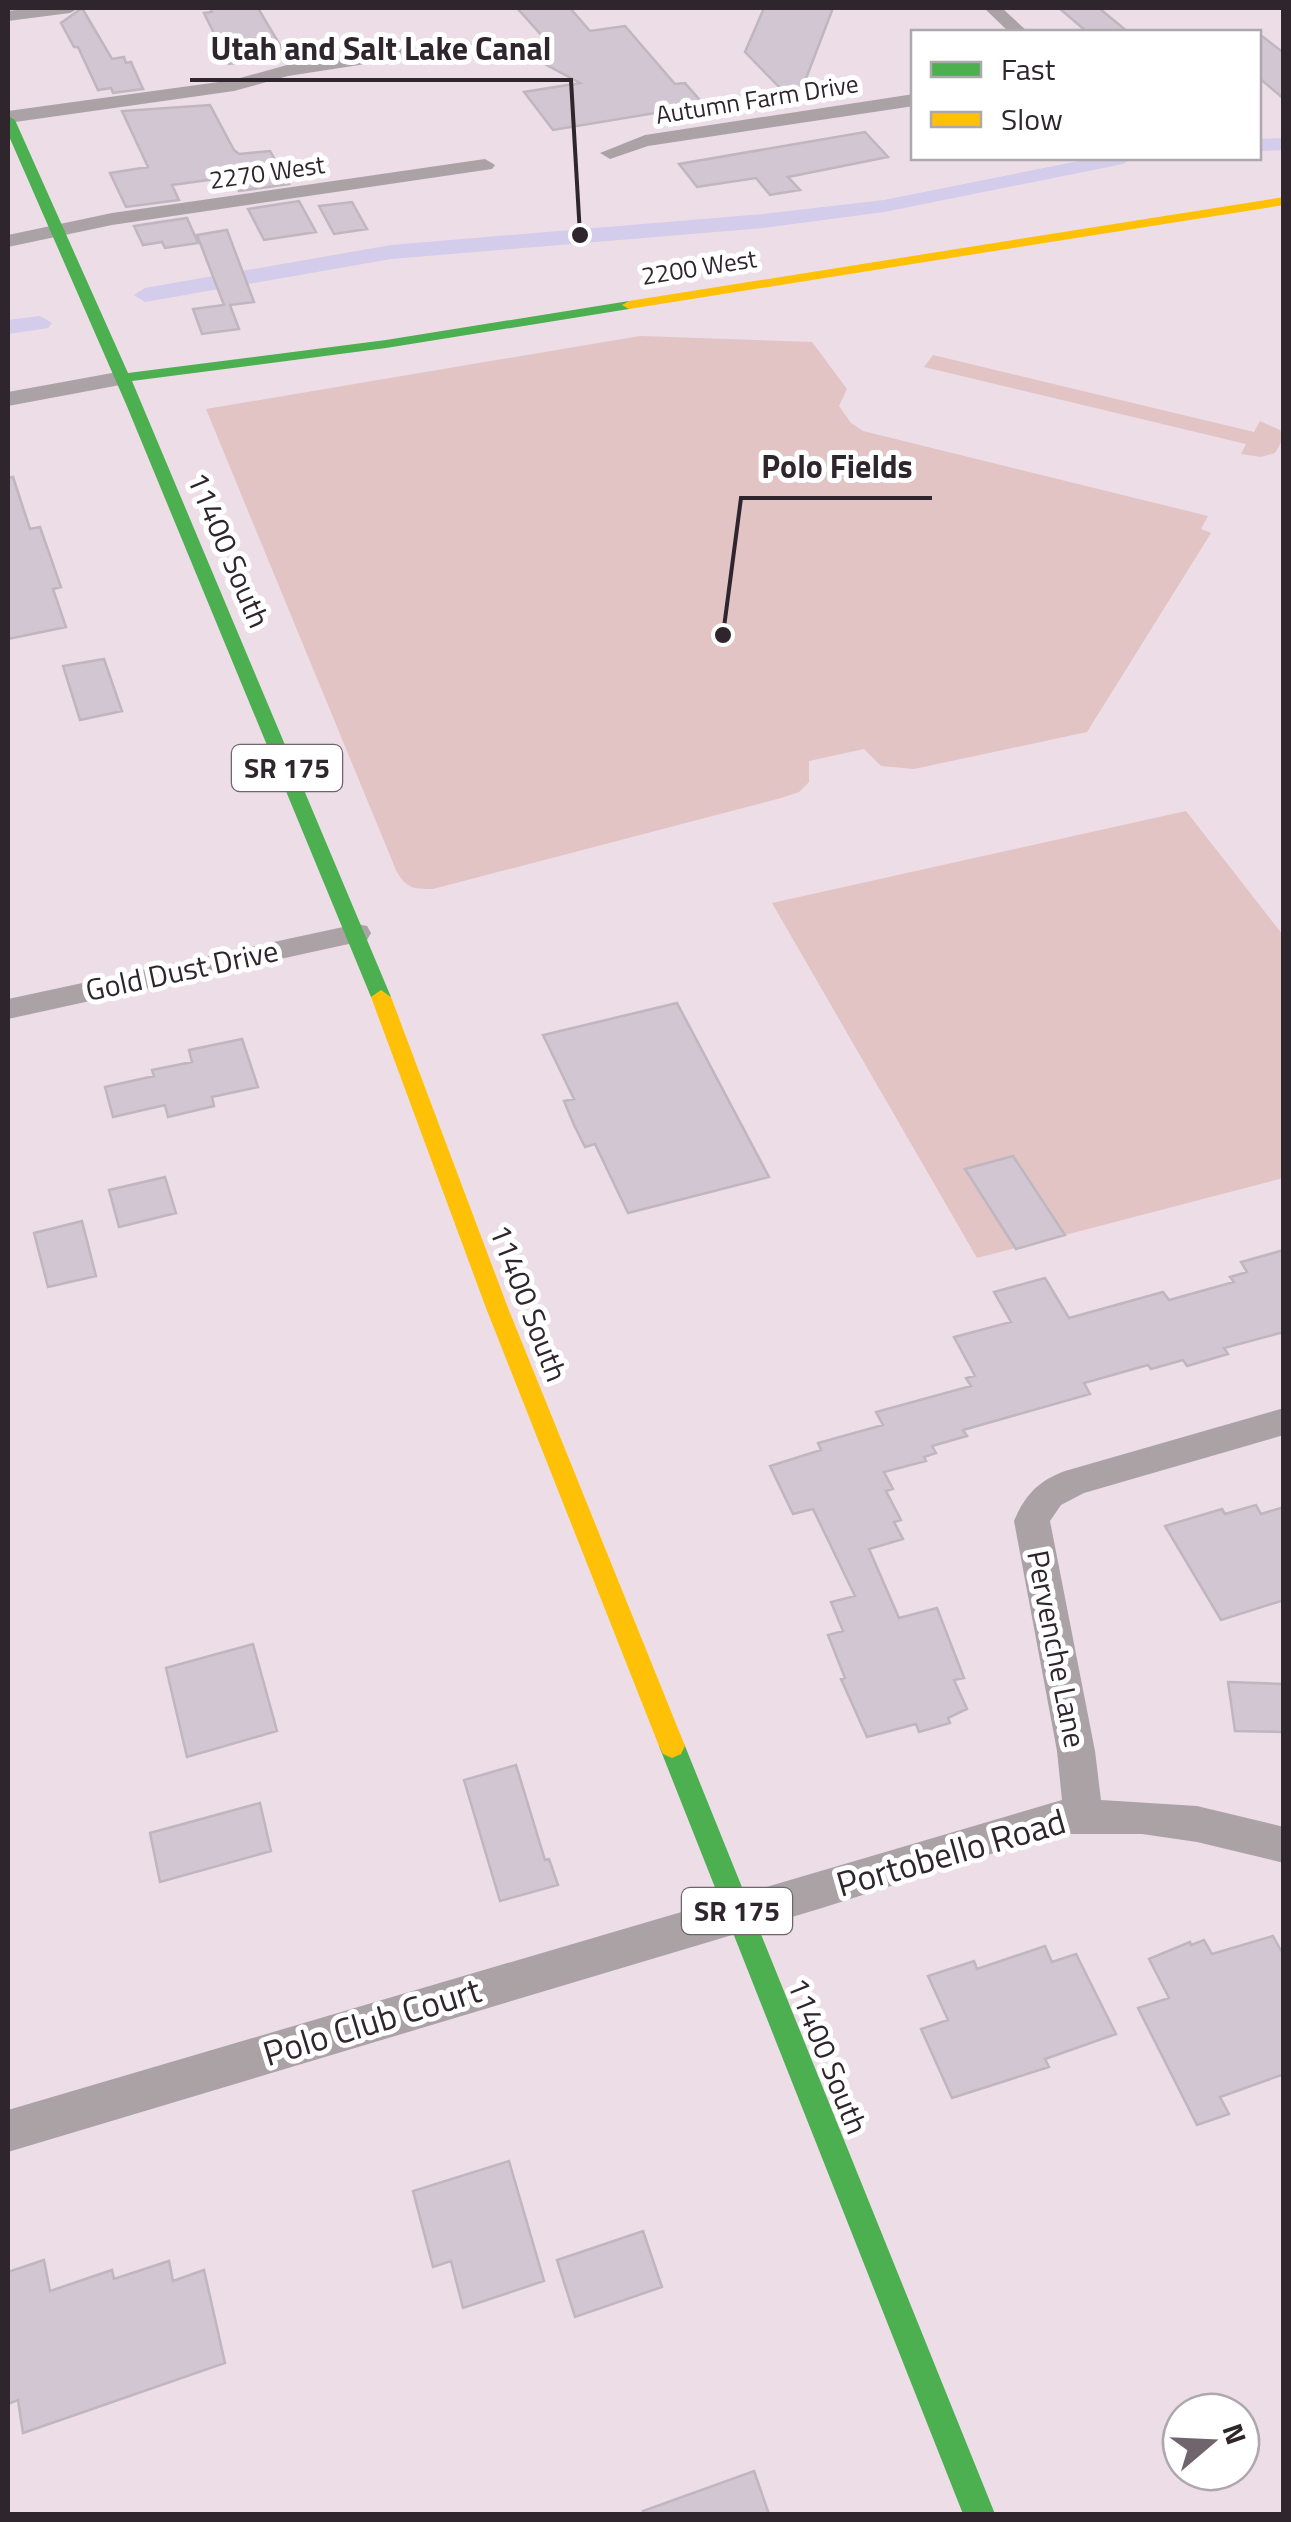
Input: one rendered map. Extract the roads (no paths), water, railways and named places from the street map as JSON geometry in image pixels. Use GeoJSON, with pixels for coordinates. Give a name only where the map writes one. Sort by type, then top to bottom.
{"type":"FeatureCollection","features":[{"type":"Feature","properties":{"kind":"main road","name":"11400 South"},"geometry":{"type":"LineString","coordinates":[[8,119],[123,378],[357,933],[496,1308],[979,2514]]}},
{"type":"Feature","properties":{"kind":"main road","name":"2200 West"},"geometry":{"type":"LineString","coordinates":[[123,378],[386,344],[1284,202]]}},
{"type":"Feature","properties":{"kind":"street"},"geometry":{"type":"LineString","coordinates":[[8,16],[70,8]]}},
{"type":"Feature","properties":{"kind":"street"},"geometry":{"type":"LineString","coordinates":[[992,8],[1017,30]]}},
{"type":"Feature","properties":{"kind":"street"},"geometry":{"type":"LineString","coordinates":[[8,119],[234,85],[287,72],[462,44]]}},
{"type":"Feature","properties":{"kind":"street","name":"Autumn Farm Drive"},"geometry":{"type":"LineString","coordinates":[[610,153],[645,142],[911,100]]}},
{"type":"Feature","properties":{"kind":"street","name":"2270 West"},"geometry":{"type":"LineString","coordinates":[[8,241],[57,230],[485,165]]}},
{"type":"Feature","properties":{"kind":"street"},"geometry":{"type":"LineString","coordinates":[[8,399],[123,378]]}},
{"type":"Feature","properties":{"kind":"street","name":"Gold Dust Drive"},"geometry":{"type":"LineString","coordinates":[[8,1008],[357,933]]}},
{"type":"Feature","properties":{"kind":"street","name":"Pervenche Lane"},"geometry":{"type":"LineString","coordinates":[[1084,1815],[1076,1751],[1032,1521],[1036,1506],[1048,1495],[1077,1481],[1284,1422]]}},
{"type":"Feature","properties":{"kind":"street","name":"Portobello Road"},"geometry":{"type":"LineString","coordinates":[[737,1912],[822,1890],[1023,1824],[1084,1815],[1197,1824],[1284,1845]]}},
{"type":"Feature","properties":{"kind":"street","name":"Polo Club Court"},"geometry":{"type":"LineString","coordinates":[[8,2132],[737,1912]]}},
{"type":"Feature","properties":{"kind":"waterway"},"geometry":{"type":"LineString","coordinates":[[1261,145],[1284,144]]}},
{"type":"Feature","properties":{"kind":"waterway"},"geometry":{"type":"LineString","coordinates":[[145,295],[391,252],[763,221],[884,206],[1113,160]]}},
{"type":"Feature","properties":{"kind":"waterway"},"geometry":{"type":"LineString","coordinates":[[8,327],[40,323]]}},
{"type":"Feature","properties":{"kind":"place","name":"Utah and Salt Lake Canal"},"geometry":{"type":"Point","coordinates":[580,235]}},
{"type":"Feature","properties":{"kind":"place","name":"Polo Fields"},"geometry":{"type":"Point","coordinates":[723,635]}}]}
